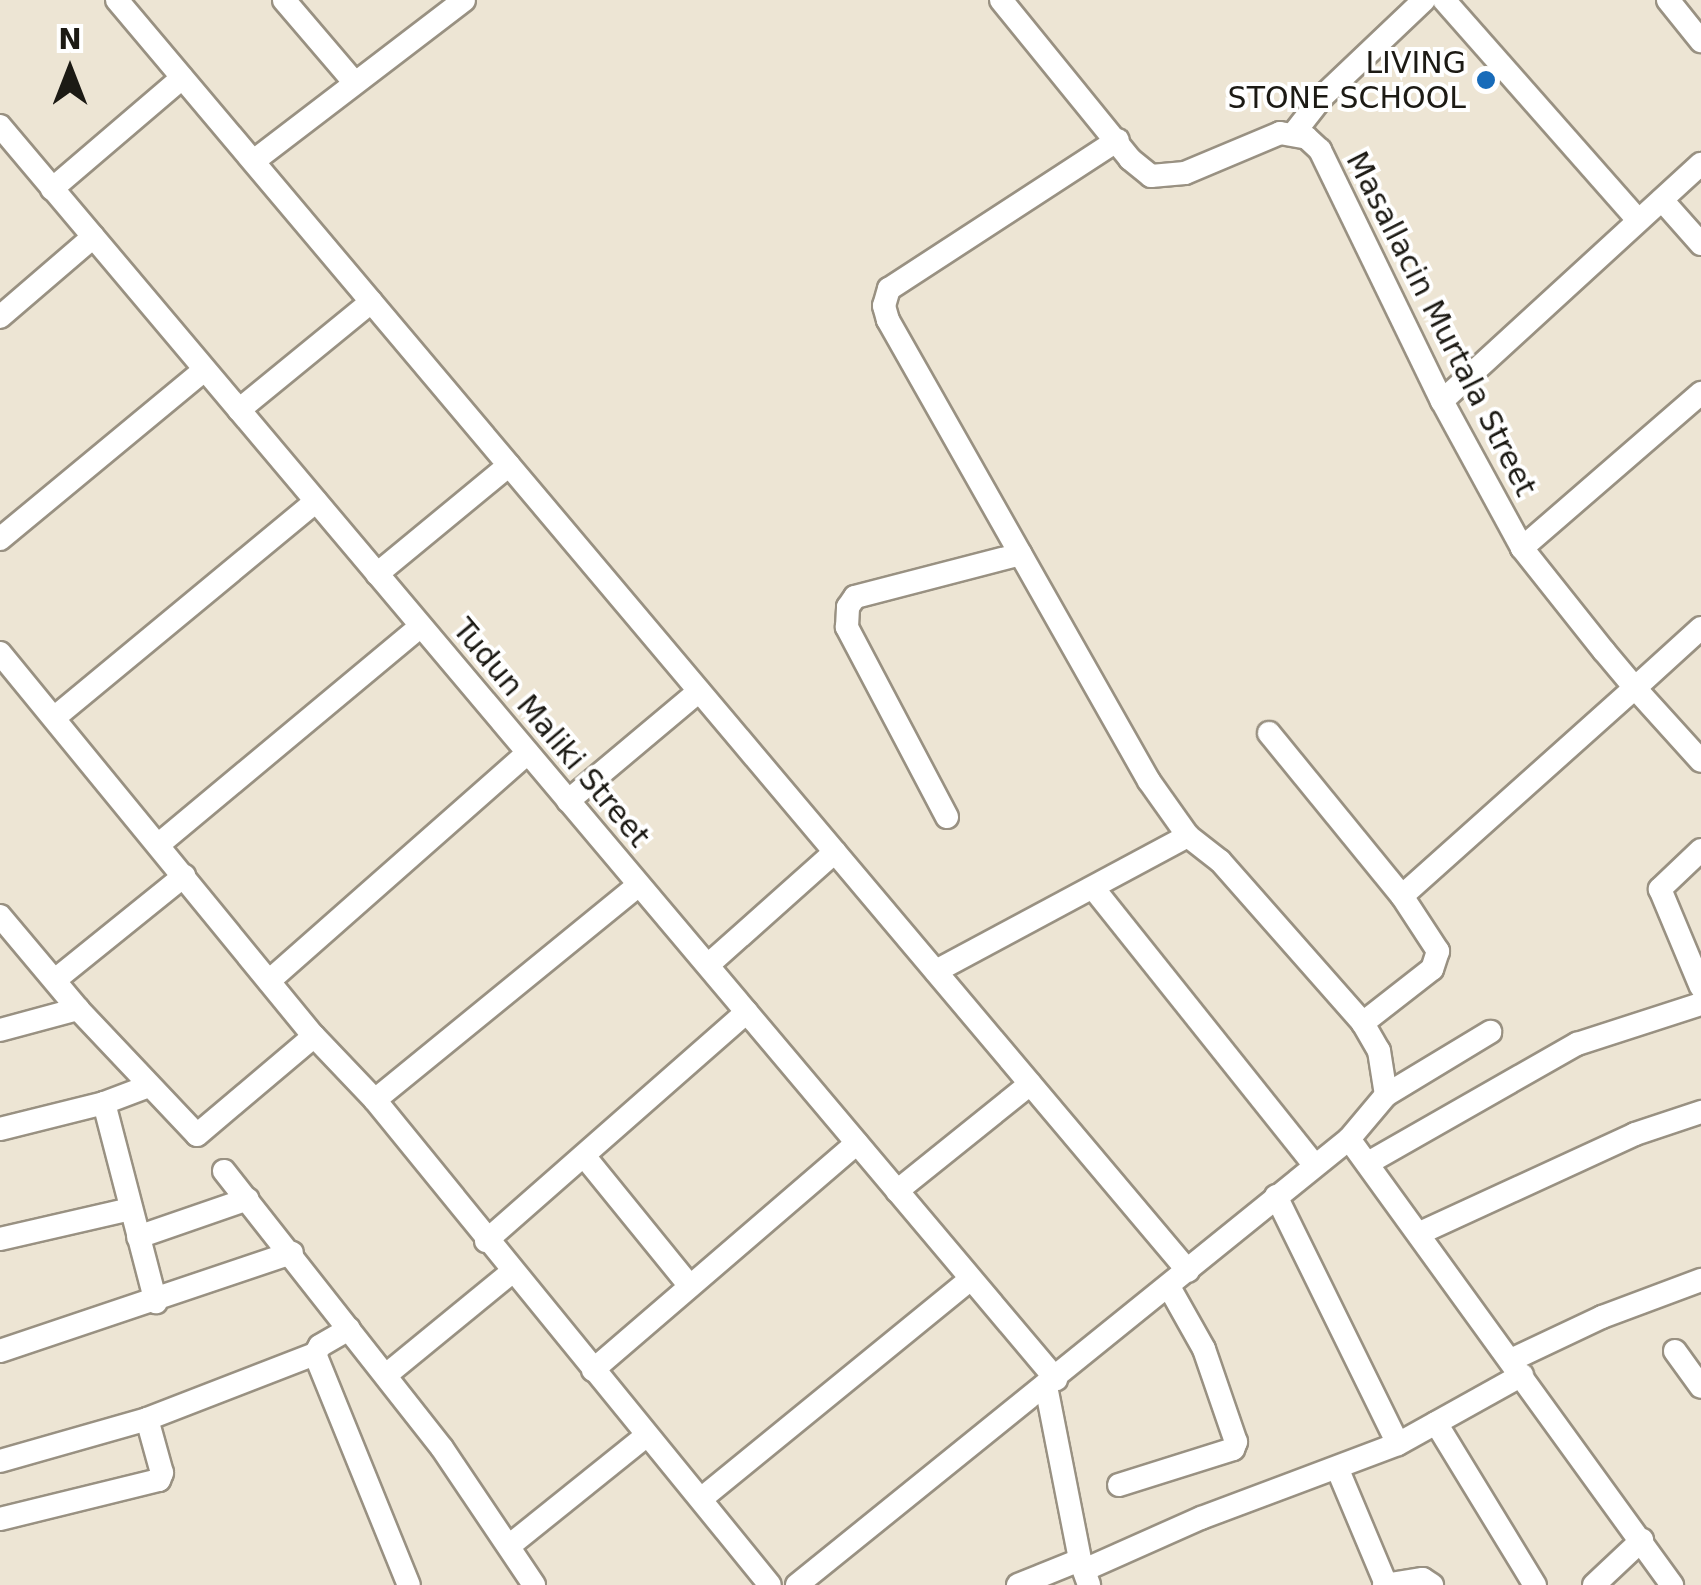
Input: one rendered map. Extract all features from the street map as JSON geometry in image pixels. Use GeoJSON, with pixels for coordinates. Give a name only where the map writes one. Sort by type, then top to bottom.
{"type":"FeatureCollection","features":[{"type":"Feature","properties":{"kind":"street"},"geometry":{"type":"LineString","coordinates":[[117,0],[256,160],[1188,1271]]}},
{"type":"Feature","properties":{"kind":"street"},"geometry":{"type":"LineString","coordinates":[[284,0],[354,83]]}},
{"type":"Feature","properties":{"kind":"street"},"geometry":{"type":"LineString","coordinates":[[1002,0],[1137,168],[1151,176],[1166,177],[1280,133],[1294,133],[1324,96],[1424,0]]}},
{"type":"Feature","properties":{"kind":"street"},"geometry":{"type":"LineString","coordinates":[[1444,0],[1637,219]]}},
{"type":"Feature","properties":{"kind":"street"},"geometry":{"type":"LineString","coordinates":[[1668,0],[1701,41]]}},
{"type":"Feature","properties":{"kind":"street"},"geometry":{"type":"LineString","coordinates":[[256,160],[456,2]]}},
{"type":"Feature","properties":{"kind":"street"},"geometry":{"type":"LineString","coordinates":[[52,189],[182,78]]}},
{"type":"Feature","properties":{"kind":"street","name":"Tudun Maliki Street"},"geometry":{"type":"LineString","coordinates":[[0,126],[971,1278],[1051,1383]]}},
{"type":"Feature","properties":{"kind":"street","name":"Masallacin Murtala Street"},"geometry":{"type":"LineString","coordinates":[[1294,133],[1320,150],[1442,401],[1522,548],[1635,688],[1701,761]]}},
{"type":"Feature","properties":{"kind":"street"},"geometry":{"type":"LineString","coordinates":[[1118,140],[889,289],[884,306],[888,320],[1149,782],[1188,836],[1220,860],[1364,1023],[1379,1051],[1386,1095]]}},
{"type":"Feature","properties":{"kind":"street"},"geometry":{"type":"LineString","coordinates":[[1442,401],[1701,164]]}},
{"type":"Feature","properties":{"kind":"street"},"geometry":{"type":"LineString","coordinates":[[1662,200],[1701,244]]}},
{"type":"Feature","properties":{"kind":"street"},"geometry":{"type":"LineString","coordinates":[[0,316],[93,237]]}},
{"type":"Feature","properties":{"kind":"street"},"geometry":{"type":"LineString","coordinates":[[238,410],[372,302]]}},
{"type":"Feature","properties":{"kind":"street"},"geometry":{"type":"LineString","coordinates":[[0,539],[204,370]]}},
{"type":"Feature","properties":{"kind":"street"},"geometry":{"type":"LineString","coordinates":[[1522,548],[1701,393]]}},
{"type":"Feature","properties":{"kind":"street"},"geometry":{"type":"LineString","coordinates":[[377,574],[509,465]]}},
{"type":"Feature","properties":{"kind":"street"},"geometry":{"type":"LineString","coordinates":[[54,718],[316,501]]}},
{"type":"Feature","properties":{"kind":"street"},"geometry":{"type":"LineString","coordinates":[[947,817],[847,627],[848,607],[854,597],[1021,554]]}},
{"type":"Feature","properties":{"kind":"street"},"geometry":{"type":"LineString","coordinates":[[158,846],[422,626]]}},
{"type":"Feature","properties":{"kind":"street"},"geometry":{"type":"LineString","coordinates":[[1402,896],[1701,628]]}},
{"type":"Feature","properties":{"kind":"street"},"geometry":{"type":"LineString","coordinates":[[0,653],[314,1036],[375,1100],[770,1585]]}},
{"type":"Feature","properties":{"kind":"street"},"geometry":{"type":"LineString","coordinates":[[568,801],[699,691]]}},
{"type":"Feature","properties":{"kind":"street"},"geometry":{"type":"LineString","coordinates":[[1269,734],[1402,896],[1438,951],[1436,961],[1364,1023]]}},
{"type":"Feature","properties":{"kind":"street"},"geometry":{"type":"LineString","coordinates":[[269,981],[528,753]]}},
{"type":"Feature","properties":{"kind":"street"},"geometry":{"type":"LineString","coordinates":[[936,971],[1188,836]]}},
{"type":"Feature","properties":{"kind":"street"},"geometry":{"type":"LineString","coordinates":[[1701,850],[1660,889],[1701,987]]}},
{"type":"Feature","properties":{"kind":"street"},"geometry":{"type":"LineString","coordinates":[[708,965],[835,852]]}},
{"type":"Feature","properties":{"kind":"street"},"geometry":{"type":"LineString","coordinates":[[55,980],[184,876]]}},
{"type":"Feature","properties":{"kind":"street"},"geometry":{"type":"LineString","coordinates":[[375,1100],[639,884]]}},
{"type":"Feature","properties":{"kind":"street"},"geometry":{"type":"LineString","coordinates":[[1094,889],[1314,1165]]}},
{"type":"Feature","properties":{"kind":"street"},"geometry":{"type":"LineString","coordinates":[[0,916],[78,1009],[191,1132],[202,1134],[314,1036]]}},
{"type":"Feature","properties":{"kind":"street"},"geometry":{"type":"LineString","coordinates":[[1368,1163],[1577,1044],[1701,1004]]}},
{"type":"Feature","properties":{"kind":"street"},"geometry":{"type":"LineString","coordinates":[[0,1030],[78,1009]]}},
{"type":"Feature","properties":{"kind":"street"},"geometry":{"type":"LineString","coordinates":[[486,1241],[747,1012]]}},
{"type":"Feature","properties":{"kind":"street"},"geometry":{"type":"LineString","coordinates":[[796,1585],[1349,1139],[1386,1095],[1490,1032]]}},
{"type":"Feature","properties":{"kind":"street"},"geometry":{"type":"LineString","coordinates":[[897,1191],[1030,1084]]}},
{"type":"Feature","properties":{"kind":"street"},"geometry":{"type":"LineString","coordinates":[[0,1129],[104,1103],[148,1086]]}},
{"type":"Feature","properties":{"kind":"street"},"geometry":{"type":"LineString","coordinates":[[104,1103],[156,1302]]}},
{"type":"Feature","properties":{"kind":"street"},"geometry":{"type":"LineString","coordinates":[[1420,1234],[1635,1134],[1701,1112]]}},
{"type":"Feature","properties":{"kind":"street"},"geometry":{"type":"LineString","coordinates":[[1349,1139],[1672,1585]]}},
{"type":"Feature","properties":{"kind":"street"},"geometry":{"type":"LineString","coordinates":[[592,1370],[857,1143]]}},
{"type":"Feature","properties":{"kind":"street"},"geometry":{"type":"LineString","coordinates":[[585,1157],[690,1286]]}},
{"type":"Feature","properties":{"kind":"street"},"geometry":{"type":"LineString","coordinates":[[224,1171],[386,1375],[534,1585]]}},
{"type":"Feature","properties":{"kind":"street"},"geometry":{"type":"LineString","coordinates":[[1276,1196],[1398,1444]]}},
{"type":"Feature","properties":{"kind":"street"},"geometry":{"type":"LineString","coordinates":[[138,1238],[248,1199]]}},
{"type":"Feature","properties":{"kind":"street"},"geometry":{"type":"LineString","coordinates":[[0,1239],[131,1210]]}},
{"type":"Feature","properties":{"kind":"street"},"geometry":{"type":"LineString","coordinates":[[0,1351],[292,1254]]}},
{"type":"Feature","properties":{"kind":"street"},"geometry":{"type":"LineString","coordinates":[[386,1375],[512,1272]]}},
{"type":"Feature","properties":{"kind":"street"},"geometry":{"type":"LineString","coordinates":[[701,1500],[971,1278]]}},
{"type":"Feature","properties":{"kind":"street"},"geometry":{"type":"LineString","coordinates":[[1018,1585],[1084,1572],[1201,1518],[1338,1470],[1398,1444],[1602,1317],[1701,1280]]}},
{"type":"Feature","properties":{"kind":"street"},"geometry":{"type":"LineString","coordinates":[[1119,1485],[1233,1449],[1236,1442],[1204,1349],[1169,1286]]}},
{"type":"Feature","properties":{"kind":"street"},"geometry":{"type":"LineString","coordinates":[[0,1461],[147,1418],[316,1354],[320,1346],[349,1329]]}},
{"type":"Feature","properties":{"kind":"street"},"geometry":{"type":"LineString","coordinates":[[1676,1351],[1701,1386]]}},
{"type":"Feature","properties":{"kind":"street"},"geometry":{"type":"LineString","coordinates":[[316,1354],[409,1585]]}},
{"type":"Feature","properties":{"kind":"street"},"geometry":{"type":"LineString","coordinates":[[1051,1383],[1084,1572]]}},
{"type":"Feature","properties":{"kind":"street"},"geometry":{"type":"LineString","coordinates":[[0,1519],[159,1480],[162,1473],[147,1418]]}},
{"type":"Feature","properties":{"kind":"street"},"geometry":{"type":"LineString","coordinates":[[1436,1423],[1535,1585]]}},
{"type":"Feature","properties":{"kind":"street"},"geometry":{"type":"LineString","coordinates":[[509,1546],[647,1434]]}},
{"type":"Feature","properties":{"kind":"street"},"geometry":{"type":"LineString","coordinates":[[1338,1470],[1385,1585],[1424,1578],[1432,1585]]}},
{"type":"Feature","properties":{"kind":"street"},"geometry":{"type":"LineString","coordinates":[[1594,1585],[1642,1540]]}},
{"type":"Feature","properties":{"kind":"place","name":"LIVING STONE SCHOOL"},"geometry":{"type":"Point","coordinates":[1486,80]}}]}
